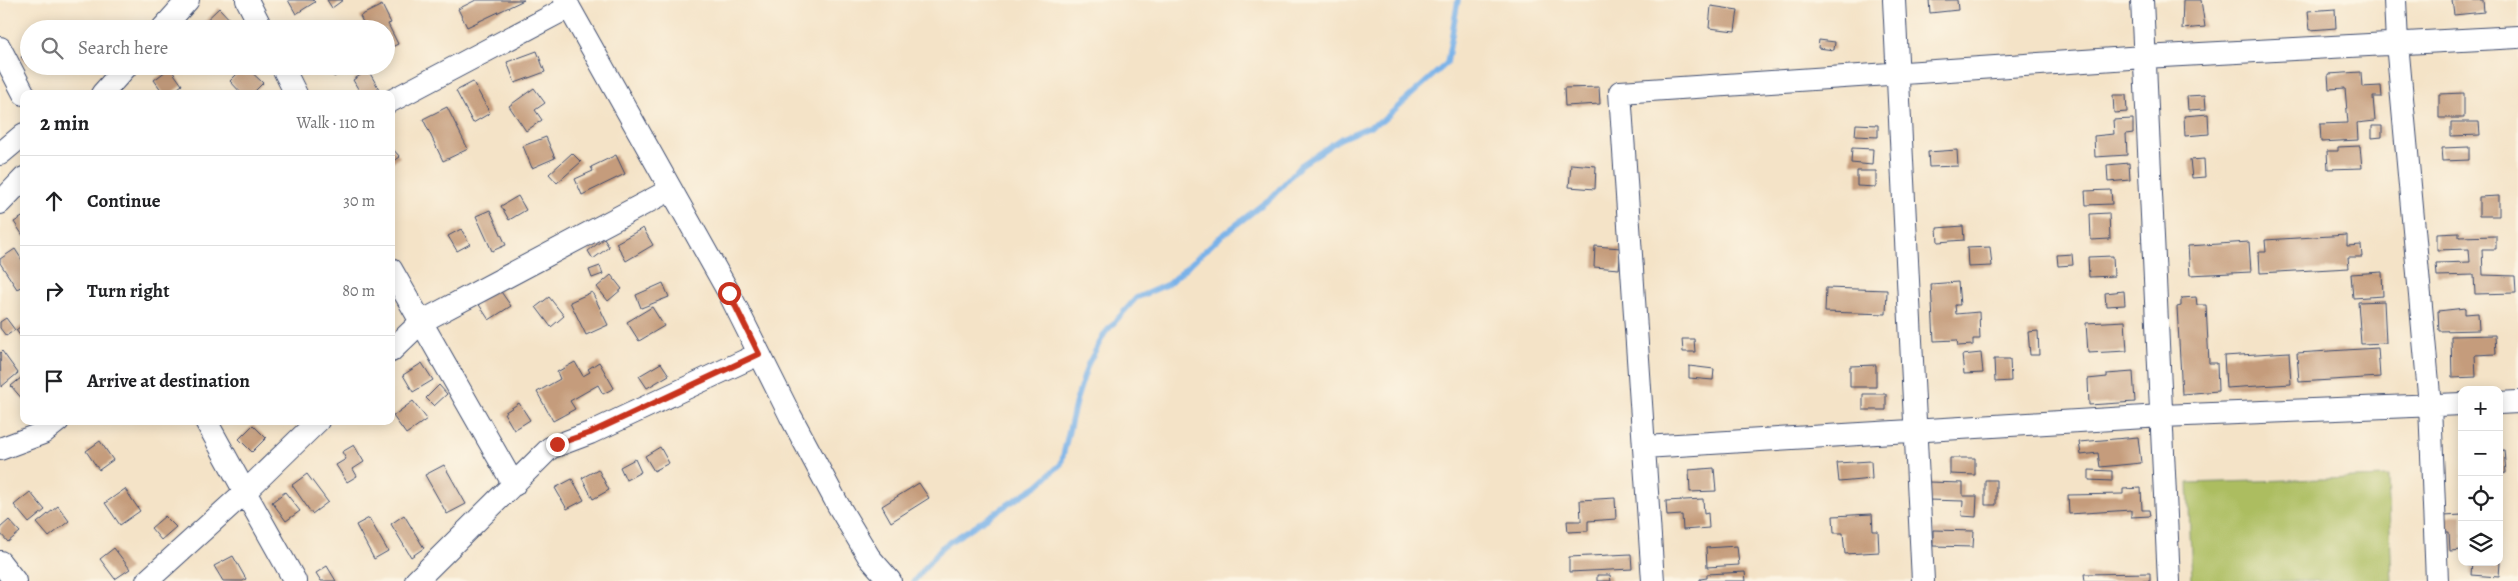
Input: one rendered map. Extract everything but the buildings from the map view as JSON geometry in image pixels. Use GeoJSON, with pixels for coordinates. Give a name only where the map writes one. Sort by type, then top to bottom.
{"type":"FeatureCollection","features":[{"type":"Feature","properties":{"kind":"street"},"geometry":{"type":"LineString","coordinates":[[170,20],[188,0]]}},
{"type":"Feature","properties":{"kind":"street"},"geometry":{"type":"LineString","coordinates":[[247,0],[257,20]]}},
{"type":"Feature","properties":{"kind":"street"},"geometry":{"type":"LineString","coordinates":[[1894,0],[1923,581]]}},
{"type":"Feature","properties":{"kind":"street"},"geometry":{"type":"LineString","coordinates":[[2142,0],[2170,581]]}},
{"type":"Feature","properties":{"kind":"street"},"geometry":{"type":"LineString","coordinates":[[2395,0],[2397,43],[2430,405],[2437,581]]}},
{"type":"Feature","properties":{"kind":"street"},"geometry":{"type":"LineString","coordinates":[[395,99],[567,3],[729,293],[838,505],[869,557],[890,581]]}},
{"type":"Feature","properties":{"kind":"street"},"geometry":{"type":"LineString","coordinates":[[1653,581],[1620,92],[2144,57],[2518,37]]}},
{"type":"Feature","properties":{"kind":"street"},"geometry":{"type":"LineString","coordinates":[[0,48],[22,90]]}},
{"type":"Feature","properties":{"kind":"street"},"geometry":{"type":"LineString","coordinates":[[106,90],[119,75]]}},
{"type":"Feature","properties":{"kind":"street"},"geometry":{"type":"LineString","coordinates":[[286,75],[294,90]]}},
{"type":"Feature","properties":{"kind":"street"},"geometry":{"type":"LineString","coordinates":[[0,154],[20,137]]}},
{"type":"Feature","properties":{"kind":"street"},"geometry":{"type":"LineString","coordinates":[[0,203],[20,182]]}},
{"type":"Feature","properties":{"kind":"street"},"geometry":{"type":"LineString","coordinates":[[395,347],[421,322],[670,190]]}},
{"type":"Feature","properties":{"kind":"street"},"geometry":{"type":"LineString","coordinates":[[395,276],[514,485]]}},
{"type":"Feature","properties":{"kind":"street"},"geometry":{"type":"LineString","coordinates":[[416,581],[550,448],[590,433],[759,354]]}},
{"type":"Feature","properties":{"kind":"street"},"geometry":{"type":"LineString","coordinates":[[2503,403],[2518,402]]}},
{"type":"Feature","properties":{"kind":"street"},"geometry":{"type":"LineString","coordinates":[[1644,447],[2162,416],[2458,404]]}},
{"type":"Feature","properties":{"kind":"street"},"geometry":{"type":"LineString","coordinates":[[0,449],[43,433],[53,425]]}},
{"type":"Feature","properties":{"kind":"street"},"geometry":{"type":"LineString","coordinates":[[208,425],[295,581]]}},
{"type":"Feature","properties":{"kind":"street"},"geometry":{"type":"LineString","coordinates":[[147,581],[245,492],[314,425]]}},
{"type":"Feature","properties":{"kind":"street"},"geometry":{"type":"LineString","coordinates":[[0,562],[14,581]]}},
{"type":"Feature","properties":{"kind":"green space"},"geometry":{"type":"Polygon","coordinates":[[[2388,477],[2392,581],[2192,581],[2188,483],[2388,477]]]}},
{"type":"Feature","properties":{"kind":"waterway"},"geometry":{"type":"LineString","coordinates":[[914,581],[942,547],[1038,485],[1061,464],[1076,401],[1088,364],[1105,333],[1136,298],[1168,284],[1219,238],[1272,197],[1301,165],[1340,139],[1382,121],[1447,63],[1458,0]]}},
{"type":"Feature","properties":{"kind":"route"},"geometry":{"type":"LineString","coordinates":[[557,444],[590,433],[759,354],[729,293]]}}]}
